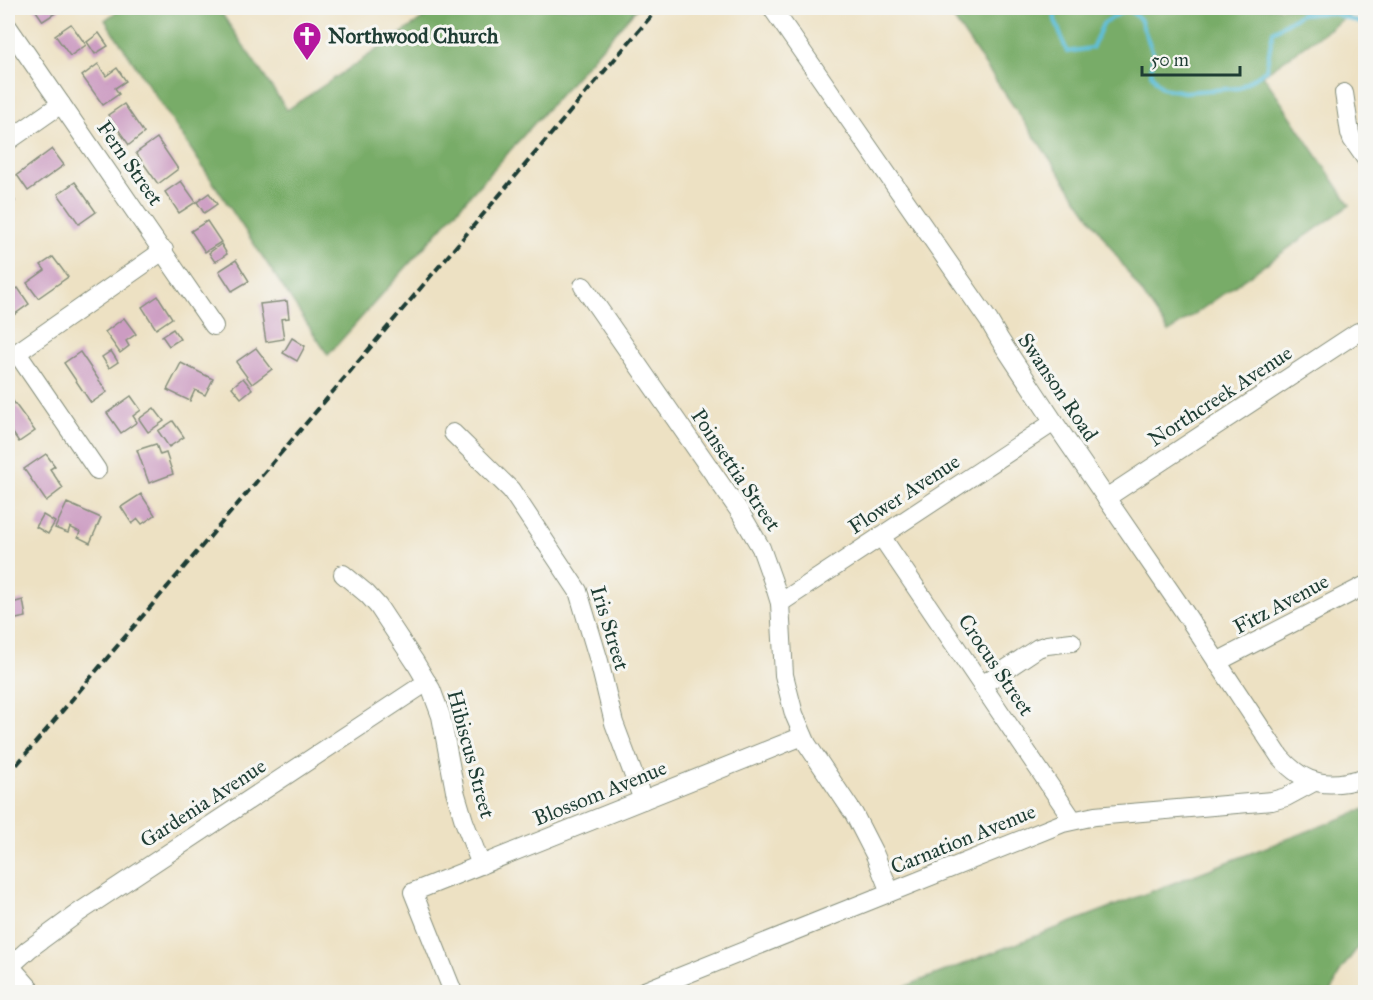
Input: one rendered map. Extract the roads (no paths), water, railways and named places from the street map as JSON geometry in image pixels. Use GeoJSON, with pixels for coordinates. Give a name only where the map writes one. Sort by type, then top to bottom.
{"type":"FeatureCollection","features":[{"type":"Feature","properties":{"kind":"street","name":"Swanson Road"},"geometry":{"type":"LineString","coordinates":[[772,8],[989,321],[1054,422],[1280,757],[1295,772],[1314,782]]}},
{"type":"Feature","properties":{"kind":"street","name":"Fern Street"},"geometry":{"type":"LineString","coordinates":[[8,27],[164,250],[214,326]]}},
{"type":"Feature","properties":{"kind":"street"},"geometry":{"type":"LineString","coordinates":[[1344,93],[1350,133],[1365,159]]}},
{"type":"Feature","properties":{"kind":"street"},"geometry":{"type":"LineString","coordinates":[[8,141],[61,104]]}},
{"type":"Feature","properties":{"kind":"street"},"geometry":{"type":"LineString","coordinates":[[97,470],[12,356],[164,250]]}},
{"type":"Feature","properties":{"kind":"street","name":"Poinsettia Street"},"geometry":{"type":"LineString","coordinates":[[583,286],[749,526],[766,560],[780,603],[784,675],[789,699],[803,736],[854,814],[890,892]]}},
{"type":"Feature","properties":{"kind":"street","name":"Northcreek Avenue"},"geometry":{"type":"LineString","coordinates":[[1106,498],[1358,332]]}},
{"type":"Feature","properties":{"kind":"street","name":"Flower Avenue"},"geometry":{"type":"LineString","coordinates":[[780,603],[1054,422]]}},
{"type":"Feature","properties":{"kind":"street","name":"Iris Street"},"geometry":{"type":"LineString","coordinates":[[453,433],[511,490],[578,591],[599,661],[614,723],[643,800]]}},
{"type":"Feature","properties":{"kind":"street","name":"Crocus Street"},"geometry":{"type":"LineString","coordinates":[[881,536],[1073,820]]}},
{"type":"Feature","properties":{"kind":"street","name":"Hibiscus Street"},"geometry":{"type":"LineString","coordinates":[[343,574],[378,606],[416,662],[435,697],[459,806],[481,866]]}},
{"type":"Feature","properties":{"kind":"street","name":"Fitz Avenue"},"geometry":{"type":"LineString","coordinates":[[1217,663],[1365,585]]}},
{"type":"Feature","properties":{"kind":"street"},"geometry":{"type":"LineString","coordinates":[[982,685],[1038,648],[1072,642]]}},
{"type":"Feature","properties":{"kind":"street","name":"Gardenia Avenue"},"geometry":{"type":"LineString","coordinates":[[9,967],[29,949],[78,913],[427,682]]}},
{"type":"Feature","properties":{"kind":"street","name":"Blossom Avenue"},"geometry":{"type":"LineString","coordinates":[[453,993],[413,892],[803,736]]}},
{"type":"Feature","properties":{"kind":"street"},"geometry":{"type":"LineString","coordinates":[[1314,782],[1339,783],[1365,777]]}},
{"type":"Feature","properties":{"kind":"street","name":"Carnation Avenue"},"geometry":{"type":"LineString","coordinates":[[642,993],[1073,820],[1095,816],[1272,801],[1286,797],[1314,782]]}},
{"type":"Feature","properties":{"kind":"street"},"geometry":{"type":"LineString","coordinates":[[9,967],[33,993]]}},
{"type":"Feature","properties":{"kind":"waterway"},"geometry":{"type":"LineString","coordinates":[[1054,8],[1055,20],[1067,52],[1092,48],[1103,24],[1127,8],[1140,19],[1153,53],[1151,74],[1162,88],[1184,92],[1239,88],[1266,70],[1273,31],[1301,14],[1333,13],[1363,24],[1366,23]]}},
{"type":"Feature","properties":{"kind":"railway"},"geometry":{"type":"LineString","coordinates":[[8,775],[658,8]]}},
{"type":"Feature","properties":{"kind":"place","name":"Northwood Church"},"geometry":{"type":"Point","coordinates":[307,62]}}]}
